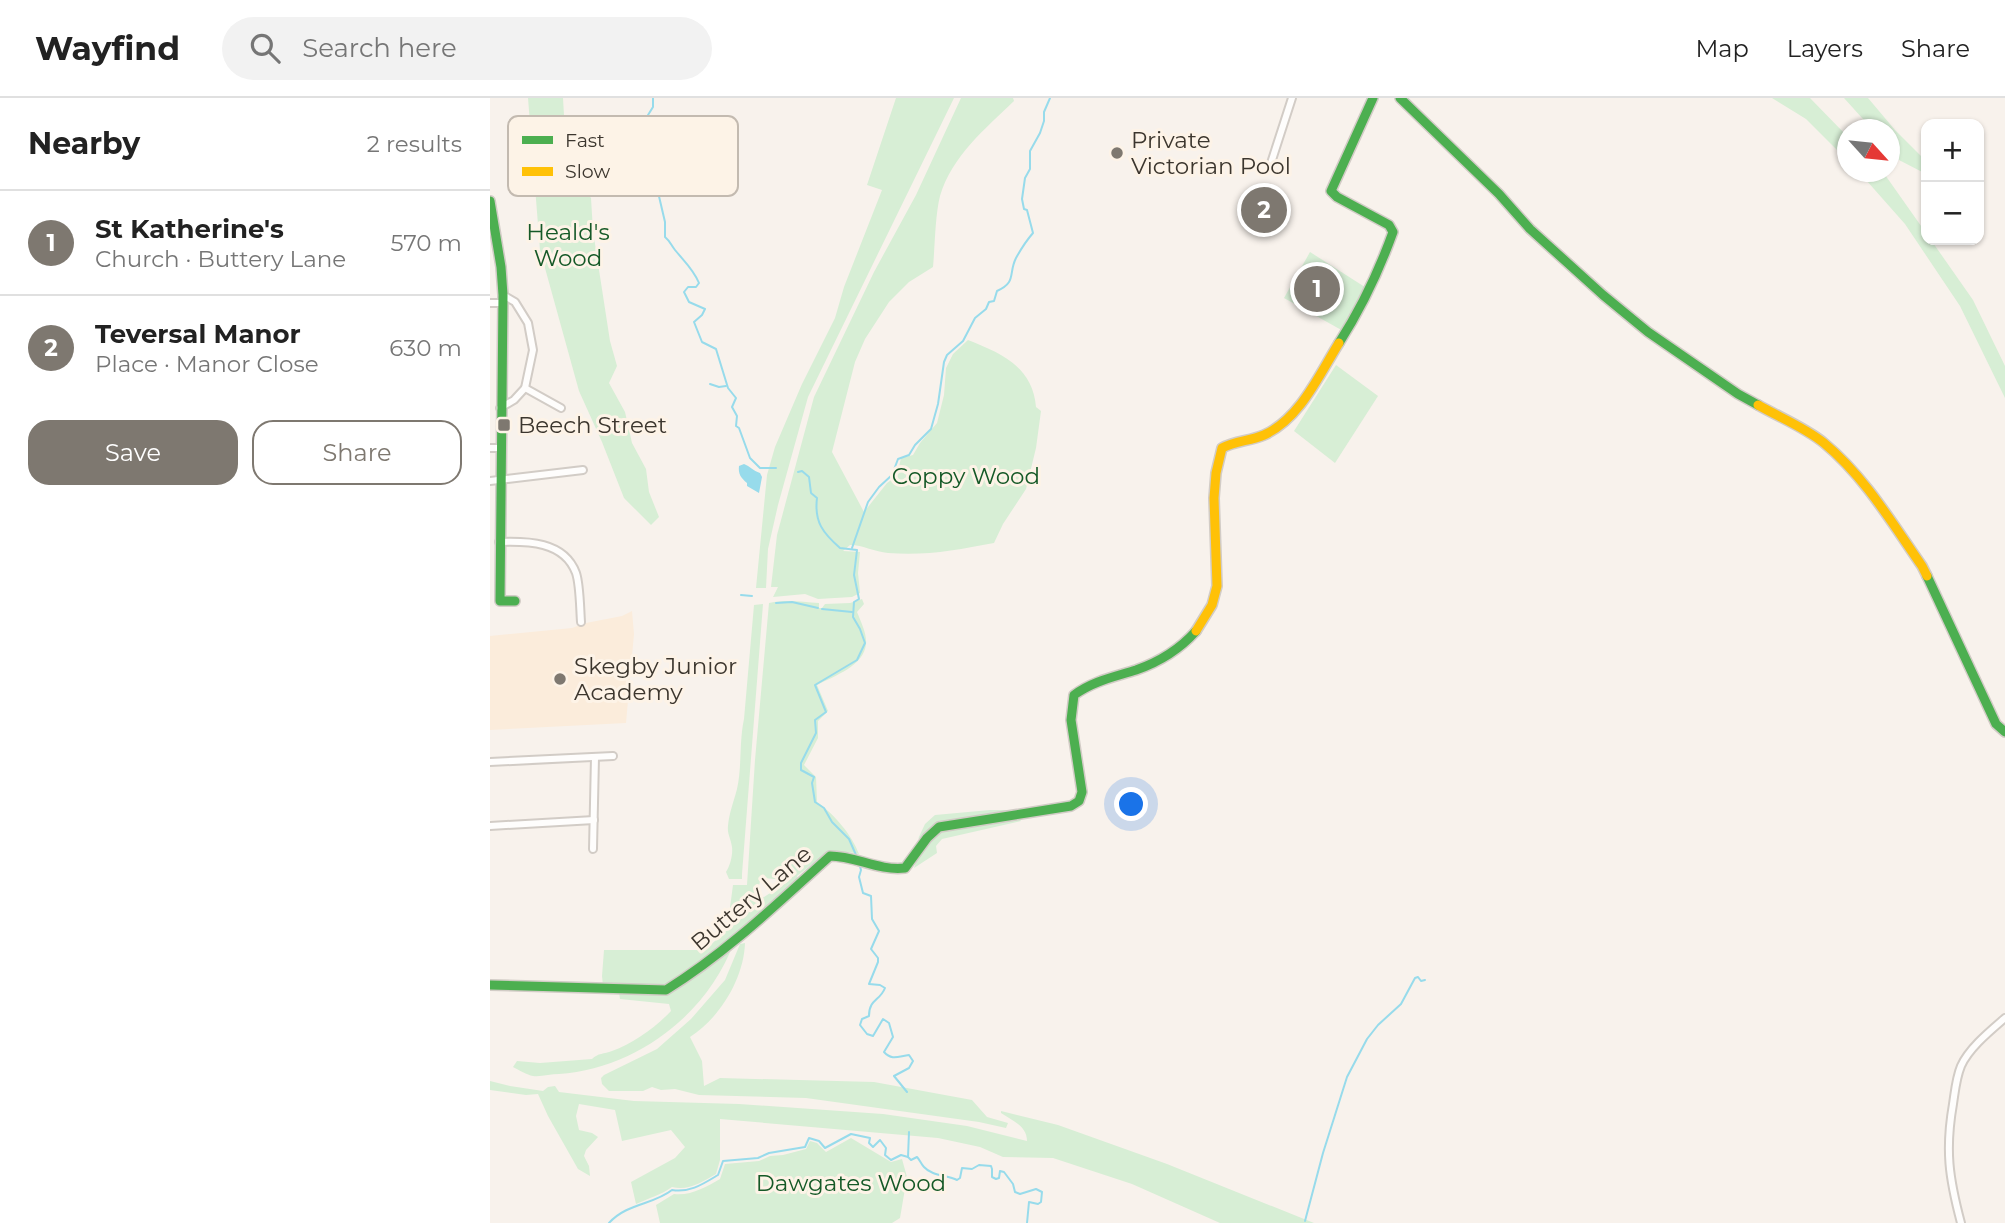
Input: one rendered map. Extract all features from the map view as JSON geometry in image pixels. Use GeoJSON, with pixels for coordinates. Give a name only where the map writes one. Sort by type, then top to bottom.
{"type":"FeatureCollection","features":[{"type":"Feature","properties":{"kind":"street"},"geometry":{"type":"LineString","coordinates":[[1271,163],[1292,98]]}},
{"type":"Feature","properties":{"kind":"street","name":"Buttery Lane"},"geometry":{"type":"LineString","coordinates":[[490,985],[666,990],[687,977],[756,923],[830,856],[844,855],[891,871],[905,868],[927,838],[939,827],[1070,806],[1079,800],[1082,792],[1070,720],[1074,695],[1085,685],[1141,668],[1177,649],[1204,619],[1215,598],[1218,580],[1215,479],[1222,448],[1233,442],[1250,440],[1269,433],[1290,417],[1357,315],[1379,270],[1393,232],[1389,225],[1337,197],[1331,191],[1373,98]]}},
{"type":"Feature","properties":{"kind":"street"},"geometry":{"type":"LineString","coordinates":[[1399,98],[1499,194],[1530,229],[1647,332],[1738,394],[1822,441],[1848,465],[1876,499],[1922,566],[1996,724],[2005,732]]}},
{"type":"Feature","properties":{"kind":"street"},"geometry":{"type":"LineString","coordinates":[[490,201],[501,267],[503,299],[501,481],[495,601],[515,601]]}},
{"type":"Feature","properties":{"kind":"street"},"geometry":{"type":"LineString","coordinates":[[490,270],[501,267]]}},
{"type":"Feature","properties":{"kind":"street"},"geometry":{"type":"LineString","coordinates":[[490,303],[503,299],[515,302],[528,323],[533,350],[525,388],[514,400],[500,408]]}},
{"type":"Feature","properties":{"kind":"street"},"geometry":{"type":"LineString","coordinates":[[525,388],[561,408]]}},
{"type":"Feature","properties":{"kind":"street"},"geometry":{"type":"LineString","coordinates":[[490,448],[500,448]]}},
{"type":"Feature","properties":{"kind":"street"},"geometry":{"type":"LineString","coordinates":[[490,481],[583,470]]}},
{"type":"Feature","properties":{"kind":"street"},"geometry":{"type":"LineString","coordinates":[[499,542],[545,545],[557,550],[568,560],[576,573],[581,622]]}},
{"type":"Feature","properties":{"kind":"street"},"geometry":{"type":"LineString","coordinates":[[490,762],[613,756]]}},
{"type":"Feature","properties":{"kind":"street"},"geometry":{"type":"LineString","coordinates":[[593,849],[595,757]]}},
{"type":"Feature","properties":{"kind":"street"},"geometry":{"type":"LineString","coordinates":[[490,826],[594,820]]}},
{"type":"Feature","properties":{"kind":"street"},"geometry":{"type":"LineString","coordinates":[[1961,1223],[1954,1198],[1948,1149],[1956,1083],[1962,1065],[2005,1018]]}},
{"type":"Feature","properties":{"kind":"shaded area","name":"Skegby Junior Academy"},"geometry":{"type":"Polygon","coordinates":[[[632,611],[634,634],[626,723],[490,730],[490,636],[572,628],[632,611]]]}},
{"type":"Feature","properties":{"kind":"green space","name":"Heald's Wood"},"geometry":{"type":"Polygon","coordinates":[[[528,98],[563,98],[564,116],[529,116],[528,98]]]}},
{"type":"Feature","properties":{"kind":"green space"},"geometry":{"type":"Polygon","coordinates":[[[896,98],[954,98],[808,397],[768,549],[766,588],[756,588],[767,475],[775,447],[835,318],[844,287],[882,190],[867,185],[896,98]]]}},
{"type":"Feature","properties":{"kind":"green space","name":"Coppy Wood"},"geometry":{"type":"Polygon","coordinates":[[[961,98],[1013,98],[1014,101],[971,144],[945,182],[937,213],[933,267],[909,282],[889,302],[865,339],[855,362],[832,452],[864,512],[887,483],[897,476],[901,458],[913,455],[937,423],[944,395],[946,368],[953,354],[968,340],[1013,363],[1029,381],[1034,393],[1036,407],[1041,411],[1026,489],[994,543],[915,554],[883,552],[850,545],[843,551],[860,552],[860,593],[852,597],[818,599],[805,594],[773,597],[778,587],[771,587],[777,535],[814,397],[874,272],[916,195],[961,98]]]}},
{"type":"Feature","properties":{"kind":"green space"},"geometry":{"type":"Polygon","coordinates":[[[1772,98],[1810,98],[1837,126],[1837,150],[1806,119],[1772,98]]]}},
{"type":"Feature","properties":{"kind":"green space"},"geometry":{"type":"Polygon","coordinates":[[[1844,98],[1868,98],[1886,119],[1863,119],[1844,98]]]}},
{"type":"Feature","properties":{"kind":"green space"},"geometry":{"type":"Polygon","coordinates":[[[1900,135],[1921,156],[1921,171],[1900,161],[1900,135]]]}},
{"type":"Feature","properties":{"kind":"green space"},"geometry":{"type":"Polygon","coordinates":[[[1868,182],[1890,182],[1921,226],[1921,245],[1934,245],[1973,300],[2005,366],[2005,398],[1960,306],[1905,224],[1868,182]]]}},
{"type":"Feature","properties":{"kind":"green space","name":"Heald's Wood"},"geometry":{"type":"Polygon","coordinates":[[[536,196],[589,196],[610,341],[617,366],[609,383],[625,412],[632,443],[646,469],[649,492],[659,517],[651,525],[624,498],[579,391],[540,250],[536,196]]]}},
{"type":"Feature","properties":{"kind":"green space"},"geometry":{"type":"Polygon","coordinates":[[[1310,252],[1368,289],[1345,332],[1284,298],[1310,252]]]}},
{"type":"Feature","properties":{"kind":"green space"},"geometry":{"type":"Polygon","coordinates":[[[1336,365],[1378,396],[1335,463],[1294,431],[1336,365]]]}},
{"type":"Feature","properties":{"kind":"green space"},"geometry":{"type":"Polygon","coordinates":[[[862,599],[864,604],[857,612],[866,636],[864,652],[847,669],[817,685],[828,711],[818,721],[818,738],[804,765],[816,777],[817,802],[842,825],[859,854],[839,852],[819,859],[797,876],[799,880],[751,923],[665,989],[603,986],[604,950],[705,950],[727,930],[733,885],[747,885],[769,603],[819,603],[819,608],[822,608],[825,604],[850,603],[862,599]],[[761,878],[756,896],[764,897],[789,880],[761,878]]]}},
{"type":"Feature","properties":{"kind":"green space"},"geometry":{"type":"Polygon","coordinates":[[[763,604],[742,879],[729,879],[726,872],[731,860],[732,844],[728,826],[739,781],[754,605],[763,604]]]}},
{"type":"Feature","properties":{"kind":"green space"},"geometry":{"type":"Polygon","coordinates":[[[1014,810],[918,839],[925,824],[935,815],[1014,810]]]}},
{"type":"Feature","properties":{"kind":"green space"},"geometry":{"type":"Polygon","coordinates":[[[1019,818],[1021,821],[942,839],[936,846],[937,853],[914,868],[918,856],[929,841],[943,830],[1019,818]]]}},
{"type":"Feature","properties":{"kind":"green space"},"geometry":{"type":"Polygon","coordinates":[[[734,942],[707,992],[688,1014],[641,1049],[588,1070],[533,1076],[513,1067],[517,1061],[540,1063],[592,1059],[628,1044],[671,1011],[669,1004],[620,999],[619,992],[655,995],[670,992],[734,942]]]}},
{"type":"Feature","properties":{"kind":"green space"},"geometry":{"type":"Polygon","coordinates":[[[745,943],[740,970],[728,996],[711,1019],[690,1037],[702,1061],[704,1086],[720,1078],[874,1082],[972,1100],[987,1117],[1008,1123],[1006,1128],[806,1098],[699,1095],[652,1087],[643,1091],[609,1091],[602,1084],[601,1078],[657,1049],[691,1019],[725,980],[740,944],[745,943]]]}},
{"type":"Feature","properties":{"kind":"green space"},"geometry":{"type":"Polygon","coordinates":[[[490,1081],[543,1091],[555,1086],[559,1092],[634,1101],[739,1104],[883,1114],[967,1126],[1027,1141],[1025,1131],[1001,1111],[1058,1125],[1167,1164],[1314,1223],[1220,1223],[1132,1184],[1053,1158],[1003,1157],[980,1147],[938,1138],[720,1119],[720,1160],[716,1174],[690,1187],[672,1187],[636,1204],[631,1182],[675,1158],[685,1147],[671,1130],[622,1141],[615,1110],[579,1104],[576,1116],[579,1130],[598,1137],[584,1156],[590,1176],[578,1169],[538,1094],[490,1090],[490,1081]]]}},
{"type":"Feature","properties":{"kind":"green space","name":"Dawgates Wood"},"geometry":{"type":"Polygon","coordinates":[[[851,1138],[891,1162],[902,1159],[907,1177],[900,1218],[892,1223],[660,1223],[656,1205],[674,1194],[692,1192],[720,1179],[725,1164],[759,1161],[770,1156],[806,1149],[810,1141],[817,1143],[826,1152],[851,1138]]]}},
{"type":"Feature","properties":{"kind":"water"},"geometry":{"type":"Polygon","coordinates":[[[744,464],[760,473],[762,477],[759,493],[747,486],[740,476],[739,466],[744,464]]]}},
{"type":"Feature","properties":{"kind":"waterway"},"geometry":{"type":"LineString","coordinates":[[649,116],[653,98]]}},
{"type":"Feature","properties":{"kind":"waterway"},"geometry":{"type":"LineString","coordinates":[[852,548],[868,502],[892,475],[898,459],[909,455],[931,429],[947,355],[963,341],[975,318],[986,309],[989,302],[994,301],[997,291],[1010,281],[1016,258],[1033,233],[1022,199],[1025,178],[1030,169],[1030,151],[1040,133],[1050,98]]}},
{"type":"Feature","properties":{"kind":"waterway"},"geometry":{"type":"LineString","coordinates":[[659,196],[665,222],[665,237],[699,283],[696,287],[688,287],[684,292],[689,302],[705,309],[694,322],[702,342],[716,349],[728,388],[736,398],[732,407],[737,416],[736,426],[750,458],[760,468],[776,468]]}},
{"type":"Feature","properties":{"kind":"waterway"},"geometry":{"type":"LineString","coordinates":[[710,384],[726,386]]}},
{"type":"Feature","properties":{"kind":"waterway"},"geometry":{"type":"LineString","coordinates":[[798,472],[802,471],[809,477],[811,493],[817,498],[818,520],[824,532],[840,548],[857,550],[854,575],[859,599],[854,602],[853,617],[865,643],[857,660],[815,685],[826,712],[815,720],[816,733],[801,763],[801,770],[814,777],[812,783],[815,802],[824,808],[832,822],[849,839],[856,855]]}},
{"type":"Feature","properties":{"kind":"waterway"},"geometry":{"type":"LineString","coordinates":[[741,595],[752,596]]}},
{"type":"Feature","properties":{"kind":"waterway"},"geometry":{"type":"LineString","coordinates":[[776,603],[792,602],[818,608]]}},
{"type":"Feature","properties":{"kind":"waterway"},"geometry":{"type":"LineString","coordinates":[[822,609],[852,612]]}},
{"type":"Feature","properties":{"kind":"waterway"},"geometry":{"type":"LineString","coordinates":[[859,863],[863,893],[871,896],[872,919],[879,931],[871,949],[878,962],[869,984],[885,988],[871,1006],[869,1016],[862,1019],[860,1025],[867,1034],[873,1036],[883,1019],[889,1023],[893,1037],[884,1052],[893,1057],[909,1055],[913,1061],[909,1068],[894,1076],[907,1092]]}},
{"type":"Feature","properties":{"kind":"waterway"},"geometry":{"type":"LineString","coordinates":[[1305,1221],[1347,1077],[1367,1039],[1401,1004],[1415,978],[1425,980]]}},
{"type":"Feature","properties":{"kind":"waterway"},"geometry":{"type":"LineString","coordinates":[[909,1132],[908,1157],[911,1160],[917,1157],[931,1172],[957,1180],[962,1168],[991,1166],[992,1177],[999,1178],[1000,1171],[1004,1172],[1013,1184],[1015,1192],[1020,1194],[1036,1189],[1042,1192],[1041,1202],[1029,1202],[1027,1223]]}},
{"type":"Feature","properties":{"kind":"waterway"},"geometry":{"type":"LineString","coordinates":[[609,1223],[616,1216],[672,1190],[691,1189],[707,1182],[718,1175],[723,1161],[758,1158],[769,1153],[805,1147],[809,1138],[819,1141],[825,1148],[851,1134],[870,1138],[869,1143],[873,1147],[880,1140],[886,1148],[885,1155],[891,1160],[901,1155],[908,1157]]}},
{"type":"Feature","properties":{"kind":"traffic: fast"},"geometry":{"type":"LineString","coordinates":[[1339,343],[1369,289],[1393,232],[1389,225],[1337,197],[1331,191],[1373,98]]}},
{"type":"Feature","properties":{"kind":"traffic: fast"},"geometry":{"type":"LineString","coordinates":[[1400,98],[1499,194],[1530,229],[1603,295],[1648,332],[1758,405]]}},
{"type":"Feature","properties":{"kind":"traffic: fast"},"geometry":{"type":"LineString","coordinates":[[490,201],[503,295],[500,601],[515,601]]}},
{"type":"Feature","properties":{"kind":"traffic: fast"},"geometry":{"type":"LineString","coordinates":[[1927,576],[1996,724],[2005,732]]}},
{"type":"Feature","properties":{"kind":"traffic: fast"},"geometry":{"type":"LineString","coordinates":[[490,985],[666,990],[731,944],[830,856],[905,868],[927,838],[939,827],[1071,806],[1079,801],[1082,792],[1071,720],[1074,695],[1096,683],[1161,659],[1196,631]]}},
{"type":"Feature","properties":{"kind":"traffic: slow"},"geometry":{"type":"LineString","coordinates":[[1196,631],[1212,605],[1217,586],[1214,498],[1222,448],[1253,439],[1277,428],[1308,395],[1339,343]]}},
{"type":"Feature","properties":{"kind":"traffic: slow"},"geometry":{"type":"LineString","coordinates":[[1758,405],[1809,432],[1839,456],[1877,501],[1927,576]]}},
{"type":"Feature","properties":{"kind":"place","name":"Private Victorian Pool"},"geometry":{"type":"Point","coordinates":[1117,153]}},
{"type":"Feature","properties":{"kind":"place","name":"Teversal Manor"},"geometry":{"type":"Point","coordinates":[1264,210]}},
{"type":"Feature","properties":{"kind":"place","name":"St Katherine's"},"geometry":{"type":"Point","coordinates":[1317,289]}},
{"type":"Feature","properties":{"kind":"place","name":"Beech Street"},"geometry":{"type":"Point","coordinates":[504,425]}},
{"type":"Feature","properties":{"kind":"place","name":"Skegby Junior Academy"},"geometry":{"type":"Point","coordinates":[560,679]}}]}
